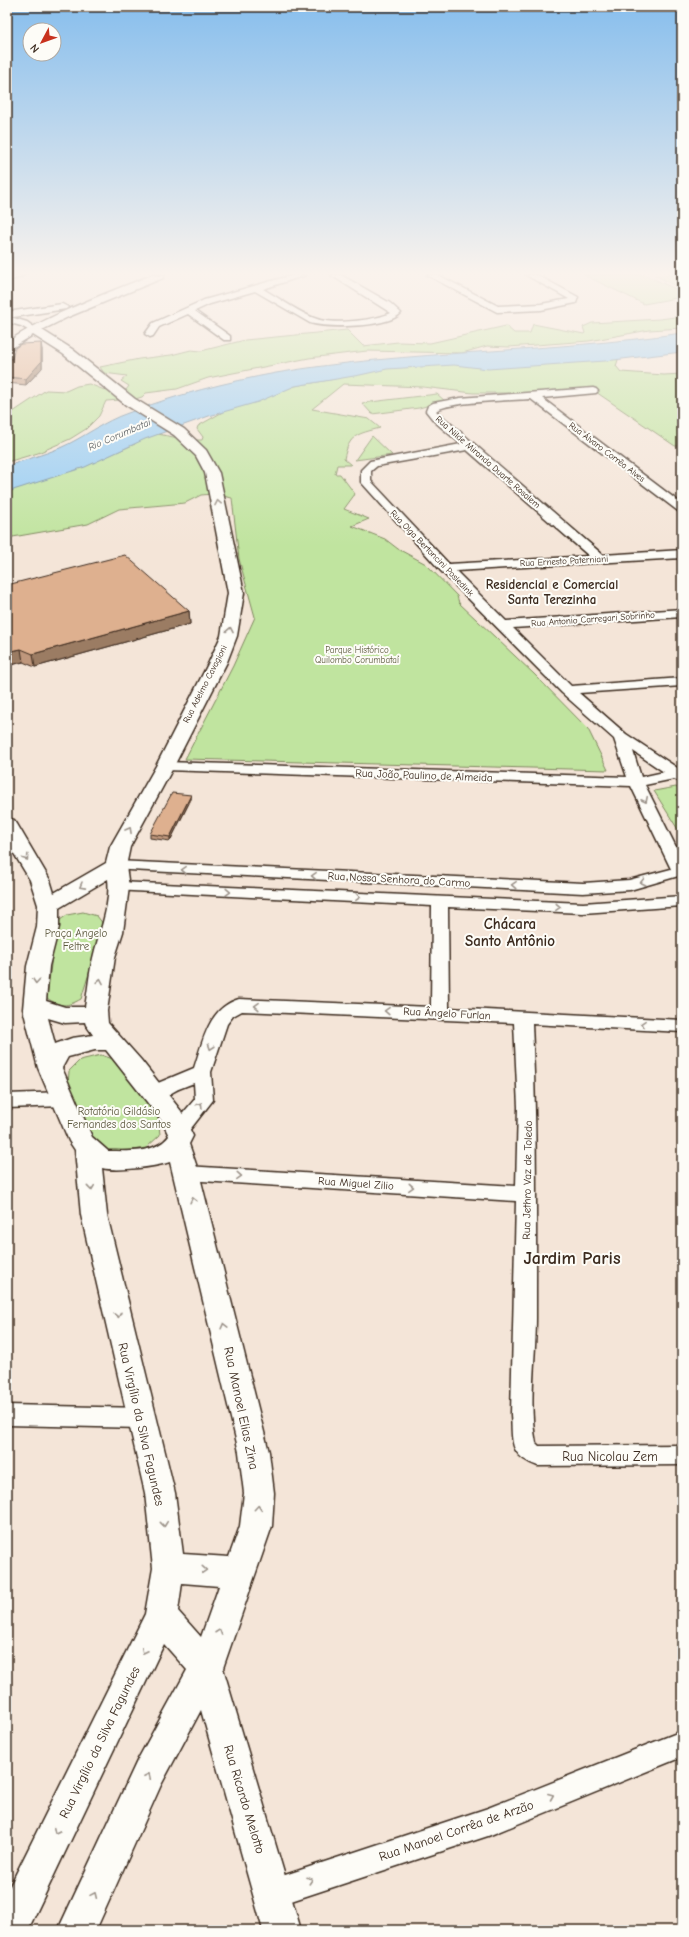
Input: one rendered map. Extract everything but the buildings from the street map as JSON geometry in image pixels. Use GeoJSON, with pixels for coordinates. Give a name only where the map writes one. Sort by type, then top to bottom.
{"type":"FeatureCollection","features":[{"type":"Feature","properties":{"kind":"street","name":"Rua Adelmo Cavagioni"},"geometry":{"type":"LineString","coordinates":[[82,365],[121,396],[176,431],[196,446],[206,459],[212,473],[236,593],[230,636],[165,766],[120,847],[112,932],[104,957],[96,1011]]}},
{"type":"Feature","properties":{"kind":"street","name":"Rua Nilde Miranda Duarte Rosalem"},"geometry":{"type":"LineString","coordinates":[[593,391],[460,401],[434,406],[431,409],[432,413],[469,446],[600,559]]}},
{"type":"Feature","properties":{"kind":"street","name":"Rua Álvaro Corrêa Alves"},"geometry":{"type":"LineString","coordinates":[[532,395],[682,509]]}},
{"type":"Feature","properties":{"kind":"street","name":"Rua Olga Bertoncini Posledink"},"geometry":{"type":"LineString","coordinates":[[469,446],[374,463],[366,470],[366,482],[369,488],[445,568],[503,625],[534,659],[567,690],[621,737],[680,775]]}},
{"type":"Feature","properties":{"kind":"street","name":"Rua Ernesto Paterniani"},"geometry":{"type":"LineString","coordinates":[[445,568],[682,554]]}},
{"type":"Feature","properties":{"kind":"street","name":"Rua Antonio Carregari Sobrinho"},"geometry":{"type":"LineString","coordinates":[[503,625],[682,614]]}},
{"type":"Feature","properties":{"kind":"street"},"geometry":{"type":"LineString","coordinates":[[567,690],[682,682]]}},
{"type":"Feature","properties":{"kind":"street"},"geometry":{"type":"LineString","coordinates":[[621,737],[636,782],[681,871]]}},
{"type":"Feature","properties":{"kind":"street","name":"Rua João Paulino de Almeida"},"geometry":{"type":"LineString","coordinates":[[165,766],[636,782],[680,775]]}},
{"type":"Feature","properties":{"kind":"street"},"geometry":{"type":"LineString","coordinates":[[7,824],[40,880],[48,905],[48,928],[38,966],[34,1009],[50,1068],[81,1141],[87,1150],[104,1160],[149,1159],[167,1153],[204,1100],[202,1072],[165,1088],[157,1096]]}},
{"type":"Feature","properties":{"kind":"street","name":"Rua Nossa Senhora do Carmo"},"geometry":{"type":"LineString","coordinates":[[118,877],[583,888],[630,885],[681,871]]}},
{"type":"Feature","properties":{"kind":"street"},"geometry":{"type":"LineString","coordinates":[[48,905],[118,877]]}},
{"type":"Feature","properties":{"kind":"street","name":"Rua Nossa Senhora do Carmo"},"geometry":{"type":"LineString","coordinates":[[118,877],[440,901],[583,908],[682,901]]}},
{"type":"Feature","properties":{"kind":"street"},"geometry":{"type":"LineString","coordinates":[[440,901],[440,1013]]}},
{"type":"Feature","properties":{"kind":"street"},"geometry":{"type":"LineString","coordinates":[[34,1004],[53,1013],[65,1016],[80,1016],[96,1011],[97,1024],[133,1066],[172,1116],[177,1138]]}},
{"type":"Feature","properties":{"kind":"street","name":"Rua Ângelo Furlan"},"geometry":{"type":"LineString","coordinates":[[202,1072],[219,1022],[226,1012],[239,1005],[440,1013],[682,1026]]}},
{"type":"Feature","properties":{"kind":"street","name":"Rua Jethro Vaz de Toledo"},"geometry":{"type":"LineString","coordinates":[[523,1017],[527,1108],[525,1327],[522,1414],[526,1448],[538,1456]]}},
{"type":"Feature","properties":{"kind":"street"},"geometry":{"type":"LineString","coordinates":[[50,1068],[60,1051],[72,1046],[95,1042],[112,1042]]}},
{"type":"Feature","properties":{"kind":"street"},"geometry":{"type":"LineString","coordinates":[[7,1101],[64,1100]]}},
{"type":"Feature","properties":{"kind":"street","name":"Rua Manoel Elias Zina"},"geometry":{"type":"LineString","coordinates":[[177,1138],[254,1452],[259,1493],[256,1526],[206,1668]]}},
{"type":"Feature","properties":{"kind":"street","name":"Rua Virgílio da Silva Fagundes"},"geometry":{"type":"LineString","coordinates":[[9,1930],[26,1892],[161,1616],[169,1568],[160,1493],[94,1215],[87,1150]]}},
{"type":"Feature","properties":{"kind":"street","name":"Rua Miguel Zilio"},"geometry":{"type":"LineString","coordinates":[[186,1173],[526,1194]]}},
{"type":"Feature","properties":{"kind":"street"},"geometry":{"type":"LineString","coordinates":[[7,1415],[142,1418]]}},
{"type":"Feature","properties":{"kind":"street","name":"Rua Nicolau Zem"},"geometry":{"type":"LineString","coordinates":[[538,1456],[682,1455]]}},
{"type":"Feature","properties":{"kind":"street"},"geometry":{"type":"LineString","coordinates":[[169,1568],[240,1572]]}},
{"type":"Feature","properties":{"kind":"street"},"geometry":{"type":"LineString","coordinates":[[77,1930],[149,1773],[206,1668],[161,1616]]}},
{"type":"Feature","properties":{"kind":"street","name":"Rua Ricardo Melotto"},"geometry":{"type":"LineString","coordinates":[[206,1668],[282,1930]]}},
{"type":"Feature","properties":{"kind":"street","name":"Rua Manoel Corrêa de Arzão"},"geometry":{"type":"LineString","coordinates":[[272,1892],[488,1822],[672,1746],[682,1744]]}},
{"type":"Feature","properties":{"kind":"green space"},"geometry":{"type":"Polygon","coordinates":[[[108,365],[272,365],[208,378],[177,389],[146,393],[142,397],[135,399],[106,401],[99,416],[86,429],[70,439],[38,453],[7,462],[7,416],[46,390],[66,391],[77,386],[89,384],[107,391],[126,390],[129,386],[121,381],[127,376],[104,373],[100,367],[108,365]]]}},
{"type":"Feature","properties":{"kind":"green space","name":"Parque Histórico Quilombo Corumbataí"},"geometry":{"type":"Polygon","coordinates":[[[432,365],[616,365],[621,372],[664,375],[682,374],[682,446],[675,446],[593,390],[522,393],[473,393],[423,387],[343,384],[312,409],[369,419],[380,428],[356,436],[349,444],[344,459],[351,465],[337,465],[335,474],[340,474],[355,494],[344,509],[369,519],[352,526],[385,539],[398,549],[426,564],[457,596],[459,603],[534,674],[588,729],[608,770],[185,759],[233,666],[255,617],[239,559],[232,498],[213,494],[201,495],[185,503],[119,509],[88,524],[7,538],[7,487],[87,465],[135,444],[142,431],[189,440],[202,440],[203,437],[197,429],[198,426],[235,405],[295,386],[335,379],[355,370],[432,365]]]}},
{"type":"Feature","properties":{"kind":"green space"},"geometry":{"type":"Polygon","coordinates":[[[437,394],[445,401],[419,408],[372,414],[362,403],[437,394]]]}},
{"type":"Feature","properties":{"kind":"green space"},"geometry":{"type":"Polygon","coordinates":[[[372,436],[392,455],[355,460],[372,436]]]}},
{"type":"Feature","properties":{"kind":"green space"},"geometry":{"type":"Polygon","coordinates":[[[676,787],[682,791],[682,836],[654,791],[676,787]]]}},
{"type":"Feature","properties":{"kind":"green space","name":"Praça Angelo Feltre"},"geometry":{"type":"Polygon","coordinates":[[[83,912],[97,916],[104,925],[81,999],[68,1005],[56,1003],[47,998],[56,923],[67,915],[83,912]]]}},
{"type":"Feature","properties":{"kind":"green space","name":"Rotatória Gildásio Fernandes dos Santos"},"geometry":{"type":"Polygon","coordinates":[[[101,1055],[119,1061],[158,1116],[160,1135],[146,1148],[121,1152],[100,1150],[90,1135],[68,1085],[69,1071],[80,1060],[101,1055]]]}},
{"type":"Feature","properties":{"kind":"water","name":"Rio Corumbataí"},"geometry":{"type":"Polygon","coordinates":[[[324,365],[447,365],[387,369],[295,386],[258,402],[209,416],[145,439],[85,467],[7,492],[7,466],[60,448],[119,416],[164,400],[220,385],[276,373],[324,365]]]}},
{"type":"Feature","properties":{"kind":"water"},"geometry":{"type":"Polygon","coordinates":[[[457,365],[541,365],[488,369],[457,365]]]}},
{"type":"Feature","properties":{"kind":"district","name":"Residencial e Comercial Santa Terezinha"},"geometry":{"type":"Point","coordinates":[552,592]}},
{"type":"Feature","properties":{"kind":"district","name":"Chácara Santo Antônio"},"geometry":{"type":"Point","coordinates":[510,932]}},
{"type":"Feature","properties":{"kind":"district","name":"Jardim Paris"},"geometry":{"type":"Point","coordinates":[572,1258]}}]}
